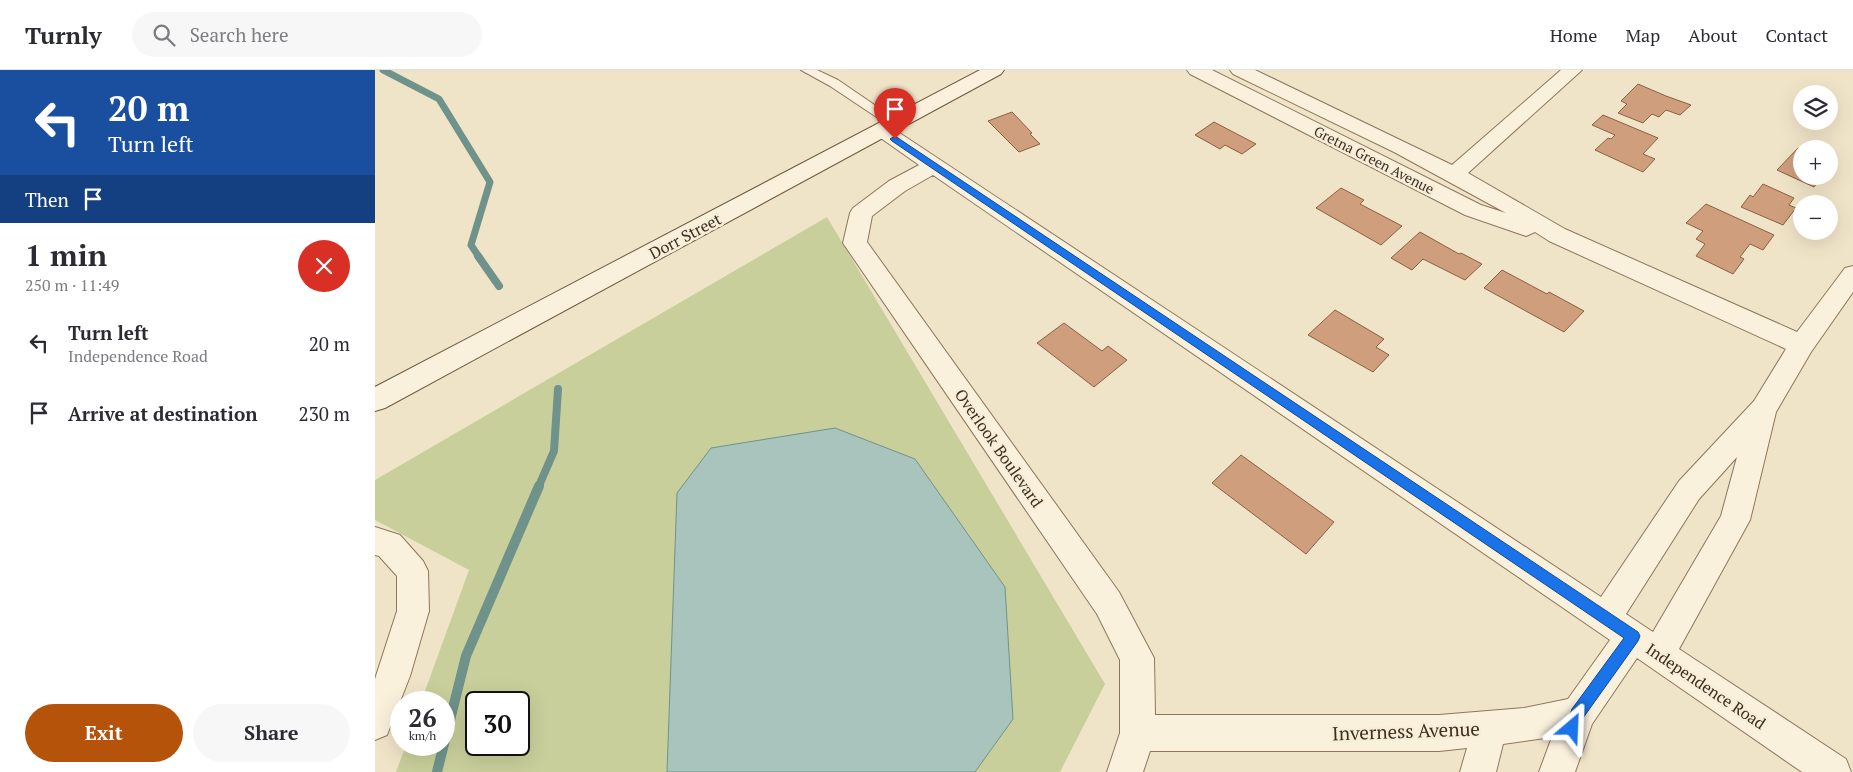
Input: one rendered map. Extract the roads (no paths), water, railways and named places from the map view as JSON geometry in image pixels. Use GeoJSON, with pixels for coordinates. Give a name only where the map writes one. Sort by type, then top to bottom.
{"type":"FeatureCollection","features":[{"type":"Feature","properties":{"kind":"street","name":"Dorr Street"},"geometry":{"type":"LineString","coordinates":[[375,400],[994,70]]}},
{"type":"Feature","properties":{"kind":"street","name":"Gretna Green Avenue"},"geometry":{"type":"LineString","coordinates":[[1197,70],[1460,204],[1511,224],[1557,235]]}},
{"type":"Feature","properties":{"kind":"street","name":"Gretna Green Avenue"},"geometry":{"type":"LineString","coordinates":[[1240,70],[1478,188],[1523,213],[1557,235],[1802,344]]}},
{"type":"Feature","properties":{"kind":"street"},"geometry":{"type":"LineString","coordinates":[[1453,175],[1573,70]]}},
{"type":"Feature","properties":{"kind":"street","name":"Independence Road"},"geometry":{"type":"LineString","coordinates":[[888,126],[933,166],[1833,772]]}},
{"type":"Feature","properties":{"kind":"street"},"geometry":{"type":"LineString","coordinates":[[1415,181],[1433,165]]}},
{"type":"Feature","properties":{"kind":"street","name":"Overlook Boulevard"},"geometry":{"type":"LineString","coordinates":[[933,166],[897,186],[861,213],[855,243],[1109,603],[1137,658],[1138,732],[1125,772]]}},
{"type":"Feature","properties":{"kind":"street"},"geometry":{"type":"LineString","coordinates":[[1460,204],[1478,188]]}},
{"type":"Feature","properties":{"kind":"street"},"geometry":{"type":"LineString","coordinates":[[1605,618],[1689,490],[1764,409],[1802,344],[1853,274]]}},
{"type":"Feature","properties":{"kind":"street"},"geometry":{"type":"LineString","coordinates":[[1557,772],[1577,714],[1646,645],[1735,520],[1764,409]]}},
{"type":"Feature","properties":{"kind":"street"},"geometry":{"type":"LineString","coordinates":[[375,541],[389,545],[412,571],[413,611],[393,676],[375,723]]}},
{"type":"Feature","properties":{"kind":"street","name":"Inverness Avenue"},"geometry":{"type":"LineString","coordinates":[[1138,732],[1439,733],[1524,725],[1577,714]]}},
{"type":"Feature","properties":{"kind":"street"},"geometry":{"type":"LineString","coordinates":[[1479,772],[1490,728]]}},
{"type":"Feature","properties":{"kind":"lane"},"geometry":{"type":"LineString","coordinates":[[807,70],[834,83],[888,126]]}},
{"type":"Feature","properties":{"kind":"water"},"geometry":{"type":"Polygon","coordinates":[[[835,428],[915,459],[1005,587],[1013,719],[975,772],[667,772],[677,493],[711,448],[835,428]]]}},
{"type":"Feature","properties":{"kind":"waterway"},"geometry":{"type":"LineString","coordinates":[[383,70],[439,99],[490,182],[471,245],[479,257]]}},
{"type":"Feature","properties":{"kind":"waterway"},"geometry":{"type":"LineString","coordinates":[[478,256],[499,286]]}},
{"type":"Feature","properties":{"kind":"waterway"},"geometry":{"type":"LineString","coordinates":[[538,488],[554,451],[558,389]]}},
{"type":"Feature","properties":{"kind":"waterway"},"geometry":{"type":"LineString","coordinates":[[437,772],[466,656],[539,486]]}}]}
